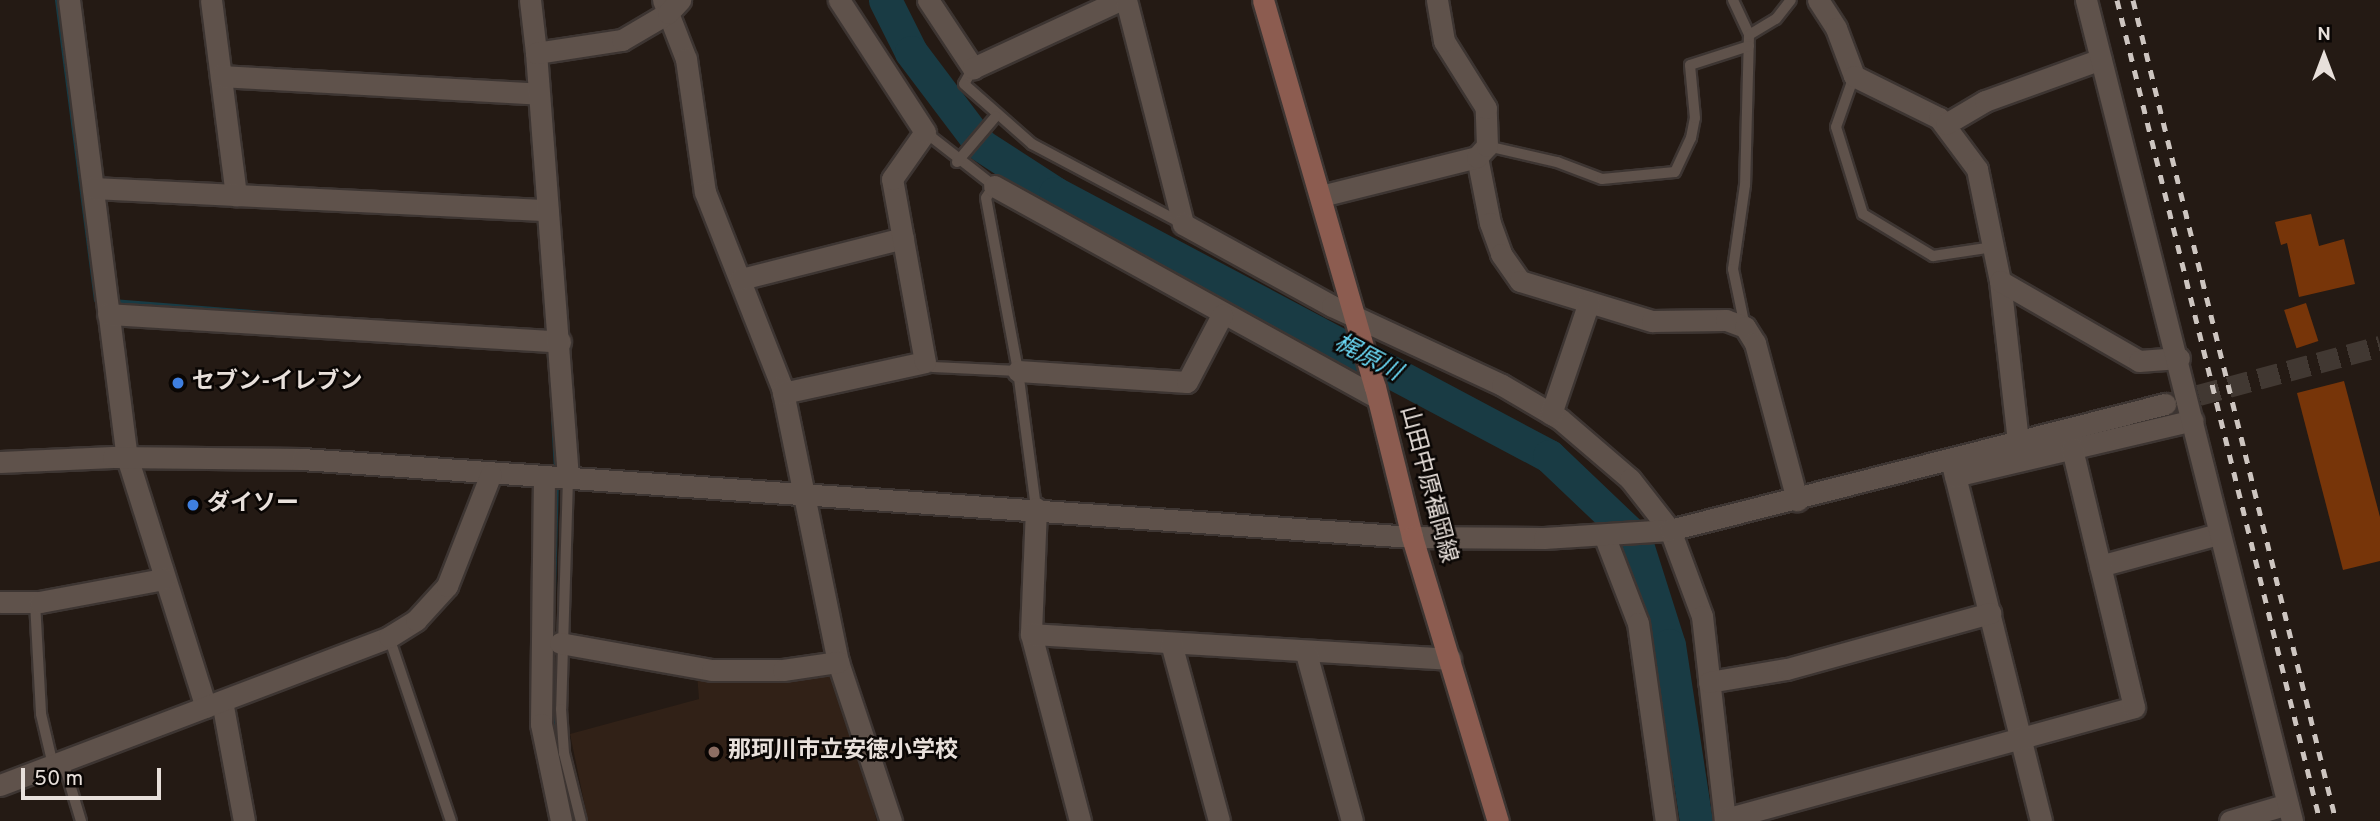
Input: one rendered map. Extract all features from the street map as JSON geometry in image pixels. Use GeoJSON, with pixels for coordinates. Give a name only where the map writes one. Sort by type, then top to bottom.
{"type":"FeatureCollection","features":[{"type":"Feature","properties":{"kind":"main road","name":"山田中原福岡線"},"geometry":{"type":"LineString","coordinates":[[1263,0],[1376,392],[1412,537],[1498,821]]}},
{"type":"Feature","properties":{"kind":"street"},"geometry":{"type":"LineString","coordinates":[[69,0],[127,457],[163,579],[214,704],[244,821]]}},
{"type":"Feature","properties":{"kind":"street"},"geometry":{"type":"LineString","coordinates":[[211,0],[236,195]]}},
{"type":"Feature","properties":{"kind":"street"},"geometry":{"type":"LineString","coordinates":[[530,0],[560,342],[568,478]]}},
{"type":"Feature","properties":{"kind":"street"},"geometry":{"type":"LineString","coordinates":[[783,393],[925,362],[892,179],[925,132],[839,0]]}},
{"type":"Feature","properties":{"kind":"street"},"geometry":{"type":"LineString","coordinates":[[928,0],[973,68],[1120,0]]}},
{"type":"Feature","properties":{"kind":"street"},"geometry":{"type":"LineString","coordinates":[[1126,0],[1183,224],[1357,327],[1502,385],[1551,414],[1630,479],[1666,531],[1702,616],[1725,820],[2134,706],[2072,448]]}},
{"type":"Feature","properties":{"kind":"street"},"geometry":{"type":"LineString","coordinates":[[1437,0],[1444,41],[1486,108],[1482,152],[1490,223],[1502,254],[1520,281],[1652,321],[1726,320],[1745,327],[1755,343],[1797,500]]}},
{"type":"Feature","properties":{"kind":"street"},"geometry":{"type":"LineString","coordinates":[[1818,0],[1836,28],[1854,76],[1946,124],[1977,169],[2000,281],[2018,442]]}},
{"type":"Feature","properties":{"kind":"street"},"geometry":{"type":"LineString","coordinates":[[2086,0],[2179,358],[2219,534],[2290,812],[2230,821]]}},
{"type":"Feature","properties":{"kind":"street"},"geometry":{"type":"LineString","coordinates":[[536,53],[622,40],[670,4],[685,59],[705,192],[783,393],[838,662],[891,821]]}},
{"type":"Feature","properties":{"kind":"street"},"geometry":{"type":"LineString","coordinates":[[1946,124],[1985,101],[2101,59]]}},
{"type":"Feature","properties":{"kind":"street"},"geometry":{"type":"LineString","coordinates":[[221,76],[538,94]]}},
{"type":"Feature","properties":{"kind":"street"},"geometry":{"type":"LineString","coordinates":[[1321,196],[1482,152]]}},
{"type":"Feature","properties":{"kind":"street"},"geometry":{"type":"LineString","coordinates":[[994,186],[1222,315],[1376,392]]}},
{"type":"Feature","properties":{"kind":"street"},"geometry":{"type":"LineString","coordinates":[[93,188],[547,210]]}},
{"type":"Feature","properties":{"kind":"street"},"geometry":{"type":"LineString","coordinates":[[741,279],[903,238]]}},
{"type":"Feature","properties":{"kind":"street"},"geometry":{"type":"LineString","coordinates":[[2000,281],[2139,361],[2179,358]]}},
{"type":"Feature","properties":{"kind":"street"},"geometry":{"type":"LineString","coordinates":[[1551,414],[1589,302]]}},
{"type":"Feature","properties":{"kind":"street"},"geometry":{"type":"LineString","coordinates":[[108,314],[560,342]]}},
{"type":"Feature","properties":{"kind":"street"},"geometry":{"type":"LineString","coordinates":[[1018,371],[1187,382],[1222,315]]}},
{"type":"Feature","properties":{"kind":"street"},"geometry":{"type":"LineString","coordinates":[[1953,468],[2018,442],[2165,404]]}},
{"type":"Feature","properties":{"kind":"street"},"geometry":{"type":"LineString","coordinates":[[0,462],[127,457],[302,459],[804,495],[1036,508],[1412,537],[1608,536],[1666,531],[1797,500],[1953,468],[2072,448],[2193,420]]}},
{"type":"Feature","properties":{"kind":"street"},"geometry":{"type":"LineString","coordinates":[[1953,468],[2041,821]]}},
{"type":"Feature","properties":{"kind":"street"},"geometry":{"type":"LineString","coordinates":[[0,785],[389,637],[416,620],[447,586],[491,474]]}},
{"type":"Feature","properties":{"kind":"street"},"geometry":{"type":"LineString","coordinates":[[544,477],[541,724],[561,821]]}},
{"type":"Feature","properties":{"kind":"street"},"geometry":{"type":"LineString","coordinates":[[1036,508],[1031,634],[1080,821]]}},
{"type":"Feature","properties":{"kind":"street"},"geometry":{"type":"LineString","coordinates":[[2100,566],[2219,534]]}},
{"type":"Feature","properties":{"kind":"street"},"geometry":{"type":"LineString","coordinates":[[1608,536],[1638,623],[1666,821]]}},
{"type":"Feature","properties":{"kind":"street"},"geometry":{"type":"LineString","coordinates":[[0,602],[35,602],[163,579]]}},
{"type":"Feature","properties":{"kind":"street"},"geometry":{"type":"LineString","coordinates":[[1709,682],[1787,669],[1990,613]]}},
{"type":"Feature","properties":{"kind":"street"},"geometry":{"type":"LineString","coordinates":[[1031,634],[1306,653],[1450,659]]}},
{"type":"Feature","properties":{"kind":"street"},"geometry":{"type":"LineString","coordinates":[[561,643],[712,670],[783,670],[838,662]]}},
{"type":"Feature","properties":{"kind":"street"},"geometry":{"type":"LineString","coordinates":[[1171,643],[1219,821]]}},
{"type":"Feature","properties":{"kind":"street"},"geometry":{"type":"LineString","coordinates":[[1306,653],[1352,821]]}},
{"type":"Feature","properties":{"kind":"lane"},"geometry":{"type":"LineString","coordinates":[[1733,0],[1749,41],[1745,185],[1733,268],[1745,327]]}},
{"type":"Feature","properties":{"kind":"lane"},"geometry":{"type":"LineString","coordinates":[[1482,152],[1557,162],[1602,179],[1675,172],[1691,138],[1695,118],[1690,65],[1749,41],[1776,19],[1791,0]]}},
{"type":"Feature","properties":{"kind":"lane"},"geometry":{"type":"LineString","coordinates":[[973,68],[964,84],[994,118],[1083,174],[1183,224]]}},
{"type":"Feature","properties":{"kind":"lane"},"geometry":{"type":"LineString","coordinates":[[1854,76],[1836,127],[1863,214],[1933,256],[1993,247]]}},
{"type":"Feature","properties":{"kind":"lane"},"geometry":{"type":"LineString","coordinates":[[959,159],[994,118]]}},
{"type":"Feature","properties":{"kind":"lane"},"geometry":{"type":"LineString","coordinates":[[925,132],[994,186],[986,198],[1018,371],[1036,508]]}},
{"type":"Feature","properties":{"kind":"lane"},"geometry":{"type":"LineString","coordinates":[[925,362],[933,367],[1018,371]]}},
{"type":"Feature","properties":{"kind":"lane"},"geometry":{"type":"LineString","coordinates":[[568,478],[561,643],[564,754],[581,821]]}},
{"type":"Feature","properties":{"kind":"lane"},"geometry":{"type":"LineString","coordinates":[[35,602],[41,714],[81,821]]}},
{"type":"Feature","properties":{"kind":"lane"},"geometry":{"type":"LineString","coordinates":[[389,637],[451,821]]}},
{"type":"Feature","properties":{"kind":"shaded area","name":"那珂川市立安徳小学校"},"geometry":{"type":"Polygon","coordinates":[[[831,669],[877,821],[588,821],[570,734],[699,699],[697,673],[831,669]]]}},
{"type":"Feature","properties":{"kind":"building"},"geometry":{"type":"Polygon","coordinates":[[[2311,214],[2319,246],[2344,239],[2355,284],[2299,297],[2287,243],[2281,245],[2275,222],[2311,214]]]}},
{"type":"Feature","properties":{"kind":"building"},"geometry":{"type":"Polygon","coordinates":[[[2306,303],[2318,341],[2296,348],[2284,310],[2306,303]]]}},
{"type":"Feature","properties":{"kind":"building"},"geometry":{"type":"Polygon","coordinates":[[[2344,381],[2380,517],[2380,561],[2343,570],[2297,393],[2344,381]]]}},
{"type":"Feature","properties":{"kind":"waterway"},"geometry":{"type":"LineString","coordinates":[[57,0],[96,299],[103,300]]}},
{"type":"Feature","properties":{"kind":"waterway","name":"梶原川"},"geometry":{"type":"LineString","coordinates":[[885,0],[911,52],[981,145],[1055,193],[1549,456],[1635,538],[1669,645],[1696,821]]}},
{"type":"Feature","properties":{"kind":"waterway"},"geometry":{"type":"LineString","coordinates":[[112,301],[277,314]]}},
{"type":"Feature","properties":{"kind":"waterway"},"geometry":{"type":"LineString","coordinates":[[553,417],[556,470]]}},
{"type":"Feature","properties":{"kind":"waterway"},"geometry":{"type":"LineString","coordinates":[[553,593],[556,480]]}},
{"type":"Feature","properties":{"kind":"waterway"},"geometry":{"type":"LineString","coordinates":[[552,669],[552,733]]}},
{"type":"Feature","properties":{"kind":"tunnel"},"geometry":{"type":"LineString","coordinates":[[2169,403],[2380,346]]}},
{"type":"Feature","properties":{"kind":"railway"},"geometry":{"type":"LineString","coordinates":[[2117,0],[2320,821]]}},
{"type":"Feature","properties":{"kind":"railway"},"geometry":{"type":"LineString","coordinates":[[2133,0],[2336,821]]}},
{"type":"Feature","properties":{"kind":"place","name":"セブン-イレブン"},"geometry":{"type":"Point","coordinates":[178,383]}},
{"type":"Feature","properties":{"kind":"place","name":"ダイソー"},"geometry":{"type":"Point","coordinates":[193,505]}},
{"type":"Feature","properties":{"kind":"place","name":"那珂川市立安徳小学校"},"geometry":{"type":"Point","coordinates":[714,752]}}]}
